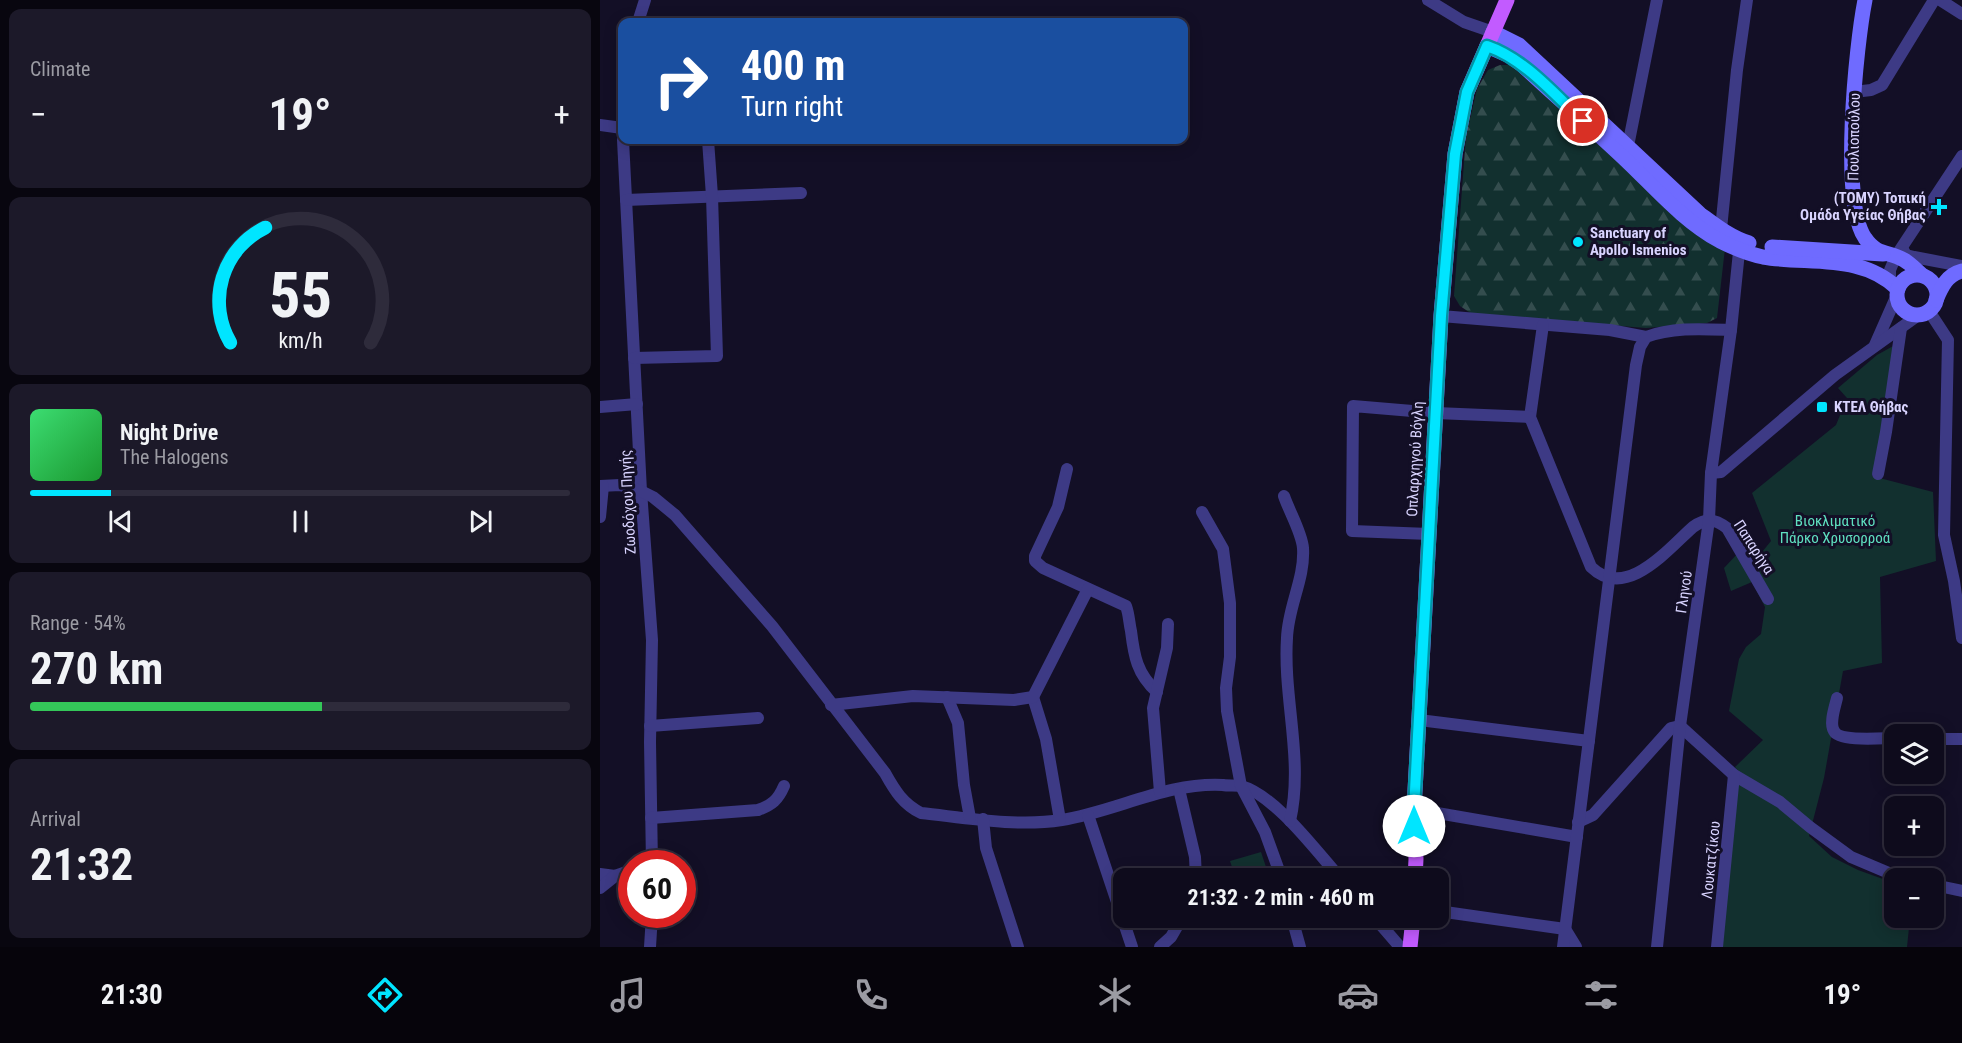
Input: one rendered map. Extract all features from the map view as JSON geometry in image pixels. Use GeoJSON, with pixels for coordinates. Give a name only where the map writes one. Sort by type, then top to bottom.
{"type":"FeatureCollection","features":[{"type":"Feature","properties":{"kind":"main road","name":"Οπλαρχηγού Βόγλη"},"geometry":{"type":"LineString","coordinates":[[1416,868],[1414,809],[1441,316],[1455,154],[1467,92],[1507,0]]}},
{"type":"Feature","properties":{"kind":"main road"},"geometry":{"type":"LineString","coordinates":[[1410,947],[1412,928]]}},
{"type":"Feature","properties":{"kind":"street"},"geometry":{"type":"LineString","coordinates":[[639,18],[645,0]]}},
{"type":"Feature","properties":{"kind":"street"},"geometry":{"type":"LineString","coordinates":[[1428,0],[1490,39],[1520,45],[1631,154],[1739,245],[1893,252],[1962,266]]}},
{"type":"Feature","properties":{"kind":"street"},"geometry":{"type":"LineString","coordinates":[[1631,154],[1657,0]]}},
{"type":"Feature","properties":{"kind":"street"},"geometry":{"type":"LineString","coordinates":[[1721,229],[1737,70],[1747,0]]}},
{"type":"Feature","properties":{"kind":"street","name":"Πουλιοπούλου"},"geometry":{"type":"LineString","coordinates":[[1865,0],[1861,18],[1854,92],[1852,174],[1855,211],[1863,235],[1868,242],[1893,252],[1922,275]]}},
{"type":"Feature","properties":{"kind":"street"},"geometry":{"type":"LineString","coordinates":[[1854,92],[1871,90],[1882,85],[1934,0]]}},
{"type":"Feature","properties":{"kind":"street"},"geometry":{"type":"LineString","coordinates":[[1940,0],[1962,14]]}},
{"type":"Feature","properties":{"kind":"street"},"geometry":{"type":"LineString","coordinates":[[600,125],[618,127]]}},
{"type":"Feature","properties":{"kind":"street","name":"Ζωοδόχου Πηγής"},"geometry":{"type":"LineString","coordinates":[[623,144],[641,491],[652,640],[650,726],[652,850]]}},
{"type":"Feature","properties":{"kind":"street"},"geometry":{"type":"LineString","coordinates":[[634,358],[717,356],[708,144]]}},
{"type":"Feature","properties":{"kind":"street"},"geometry":{"type":"LineString","coordinates":[[1631,154],[1691,221],[1707,234],[1763,256],[1860,266],[1872,271],[1895,288]]}},
{"type":"Feature","properties":{"kind":"street"},"geometry":{"type":"LineString","coordinates":[[1875,345],[1895,288],[1907,277],[1922,275],[1936,287],[1928,308],[1912,314],[1904,310],[1899,303],[1895,288],[1890,270],[1893,252],[1962,156]]}},
{"type":"Feature","properties":{"kind":"street"},"geometry":{"type":"LineString","coordinates":[[626,200],[801,193]]}},
{"type":"Feature","properties":{"kind":"street","name":"Γληνού"},"geometry":{"type":"LineString","coordinates":[[1657,947],[1680,726],[1709,520],[1711,473],[1731,330],[1739,245]]}},
{"type":"Feature","properties":{"kind":"street"},"geometry":{"type":"LineString","coordinates":[[1711,473],[1721,472],[1835,375],[1928,308],[1949,277],[1962,271]]}},
{"type":"Feature","properties":{"kind":"street"},"geometry":{"type":"LineString","coordinates":[[1928,308],[1948,340],[1944,535],[1954,581],[1962,638]]}},
{"type":"Feature","properties":{"kind":"street"},"geometry":{"type":"LineString","coordinates":[[1441,316],[1610,330],[1646,337],[1656,333],[1687,329],[1731,330]]}},
{"type":"Feature","properties":{"kind":"street"},"geometry":{"type":"LineString","coordinates":[[1543,325],[1530,417],[1592,567],[1600,576],[1609,579],[1632,576],[1644,570],[1693,527],[1709,520]]}},
{"type":"Feature","properties":{"kind":"street"},"geometry":{"type":"LineString","coordinates":[[1878,474],[1901,328]]}},
{"type":"Feature","properties":{"kind":"street"},"geometry":{"type":"LineString","coordinates":[[1563,947],[1636,365],[1640,347],[1646,337]]}},
{"type":"Feature","properties":{"kind":"street"},"geometry":{"type":"LineString","coordinates":[[1948,340],[1962,345]]}},
{"type":"Feature","properties":{"kind":"street"},"geometry":{"type":"LineString","coordinates":[[600,407],[637,404]]}},
{"type":"Feature","properties":{"kind":"street"},"geometry":{"type":"LineString","coordinates":[[1429,534],[1352,531],[1353,406],[1436,413],[1530,417]]}},
{"type":"Feature","properties":{"kind":"street"},"geometry":{"type":"LineString","coordinates":[[1067,469],[1058,507],[1035,555],[1035,561],[1043,568],[1126,606],[1138,668],[1144,681],[1157,692]]}},
{"type":"Feature","properties":{"kind":"street"},"geometry":{"type":"LineString","coordinates":[[600,517],[602,486],[620,485],[653,497],[675,515],[772,626],[885,773],[896,793],[909,807],[921,813],[1013,822],[1060,820],[1088,815],[1160,792],[1213,785],[1241,786],[1267,800],[1290,821],[1331,868]]}},
{"type":"Feature","properties":{"kind":"street"},"geometry":{"type":"LineString","coordinates":[[1284,496],[1302,543],[1304,563],[1288,618],[1286,640],[1286,672],[1296,773],[1296,791],[1290,821]]}},
{"type":"Feature","properties":{"kind":"street"},"geometry":{"type":"LineString","coordinates":[[1202,512],[1223,549],[1230,603],[1227,711],[1241,786],[1265,832],[1278,868]]}},
{"type":"Feature","properties":{"kind":"street","name":"Παπαρήγα"},"geometry":{"type":"LineString","coordinates":[[1709,520],[1719,522],[1726,528],[1768,598]]}},
{"type":"Feature","properties":{"kind":"street"},"geometry":{"type":"LineString","coordinates":[[1948,553],[1962,555]]}},
{"type":"Feature","properties":{"kind":"street"},"geometry":{"type":"LineString","coordinates":[[1060,820],[1046,740],[1033,697],[1088,589]]}},
{"type":"Feature","properties":{"kind":"street"},"geometry":{"type":"LineString","coordinates":[[1160,792],[1153,708],[1167,648],[1168,624]]}},
{"type":"Feature","properties":{"kind":"street"},"geometry":{"type":"LineString","coordinates":[[831,705],[913,696],[1014,700],[1033,697]]}},
{"type":"Feature","properties":{"kind":"street"},"geometry":{"type":"LineString","coordinates":[[948,697],[958,723],[964,785],[987,848],[1018,947]]}},
{"type":"Feature","properties":{"kind":"street"},"geometry":{"type":"LineString","coordinates":[[1837,698],[1833,722],[1833,729],[1837,735],[1845,738],[1884,738]]}},
{"type":"Feature","properties":{"kind":"street"},"geometry":{"type":"LineString","coordinates":[[650,726],[758,718]]}},
{"type":"Feature","properties":{"kind":"street"},"geometry":{"type":"LineString","coordinates":[[1419,720],[1589,741]]}},
{"type":"Feature","properties":{"kind":"street"},"geometry":{"type":"LineString","coordinates":[[1578,822],[1593,815],[1671,728],[1680,726],[1734,775],[1780,802],[1851,857],[1884,871]]}},
{"type":"Feature","properties":{"kind":"street"},"geometry":{"type":"LineString","coordinates":[[1944,739],[1962,739]]}},
{"type":"Feature","properties":{"kind":"street","name":"Λουκατζίκου"},"geometry":{"type":"LineString","coordinates":[[1717,947],[1734,775]]}},
{"type":"Feature","properties":{"kind":"street"},"geometry":{"type":"LineString","coordinates":[[651,818],[758,810],[772,805],[779,798],[784,786]]}},
{"type":"Feature","properties":{"kind":"street"},"geometry":{"type":"LineString","coordinates":[[1179,789],[1195,856],[1196,868]]}},
{"type":"Feature","properties":{"kind":"street"},"geometry":{"type":"LineString","coordinates":[[1414,809],[1577,837]]}},
{"type":"Feature","properties":{"kind":"street"},"geometry":{"type":"LineString","coordinates":[[1088,815],[1132,947]]}},
{"type":"Feature","properties":{"kind":"street"},"geometry":{"type":"LineString","coordinates":[[600,874],[615,876]]}},
{"type":"Feature","properties":{"kind":"street"},"geometry":{"type":"LineString","coordinates":[[600,888],[618,875]]}},
{"type":"Feature","properties":{"kind":"street"},"geometry":{"type":"LineString","coordinates":[[1944,887],[1962,891]]}},
{"type":"Feature","properties":{"kind":"street"},"geometry":{"type":"LineString","coordinates":[[1449,913],[1565,929]]}},
{"type":"Feature","properties":{"kind":"street"},"geometry":{"type":"LineString","coordinates":[[650,947],[651,928]]}},
{"type":"Feature","properties":{"kind":"street"},"geometry":{"type":"LineString","coordinates":[[1160,947],[1171,937],[1176,928]]}},
{"type":"Feature","properties":{"kind":"street"},"geometry":{"type":"LineString","coordinates":[[1295,928],[1300,947]]}},
{"type":"Feature","properties":{"kind":"street"},"geometry":{"type":"LineString","coordinates":[[1384,928],[1400,947]]}},
{"type":"Feature","properties":{"kind":"street"},"geometry":{"type":"LineString","coordinates":[[1565,929],[1576,947]]}},
{"type":"Feature","properties":{"kind":"green space"},"geometry":{"type":"Polygon","coordinates":[[[1500,65],[1510,65],[1725,248],[1717,318],[1707,323],[1646,328],[1472,314],[1460,306],[1454,296],[1466,136],[1477,89],[1488,70],[1500,65]]]}},
{"type":"Feature","properties":{"kind":"green space","name":"Βιοκλιματικό Πάρκο Χρυσορροά"},"geometry":{"type":"Polygon","coordinates":[[[1895,345],[1878,453],[1872,476],[1933,492],[1936,561],[1880,577],[1882,663],[1843,671],[1824,778],[1809,836],[1832,857],[1884,879],[1884,928],[1909,928],[1907,947],[1722,947],[1739,772],[1735,767],[1763,740],[1729,711],[1739,659],[1746,647],[1761,634],[1765,607],[1752,582],[1731,591],[1724,568],[1740,551],[1749,568],[1771,541],[1752,493],[1836,425],[1847,398],[1838,388],[1877,355],[1895,345]]]}},
{"type":"Feature","properties":{"kind":"green space"},"geometry":{"type":"Polygon","coordinates":[[[1261,852],[1266,868],[1232,868],[1230,861],[1261,852]]]}},
{"type":"Feature","properties":{"kind":"place","name":"(ΤΟΜΥ) Τοπική Ομάδα Υγείας Θήβας"},"geometry":{"type":"Point","coordinates":[1939,207]}},
{"type":"Feature","properties":{"kind":"place","name":"Sanctuary of Apollo Ismenios"},"geometry":{"type":"Point","coordinates":[1578,242]}},
{"type":"Feature","properties":{"kind":"place","name":"ΚΤΕΛ Θήβας"},"geometry":{"type":"Point","coordinates":[1822,407]}},
{"type":"Feature","properties":{"kind":"route"},"geometry":{"type":"LineString","coordinates":[[1414,826],[1440,329],[1455,154],[1467,92],[1487,46],[1522,64],[1583,121]]}}]}
